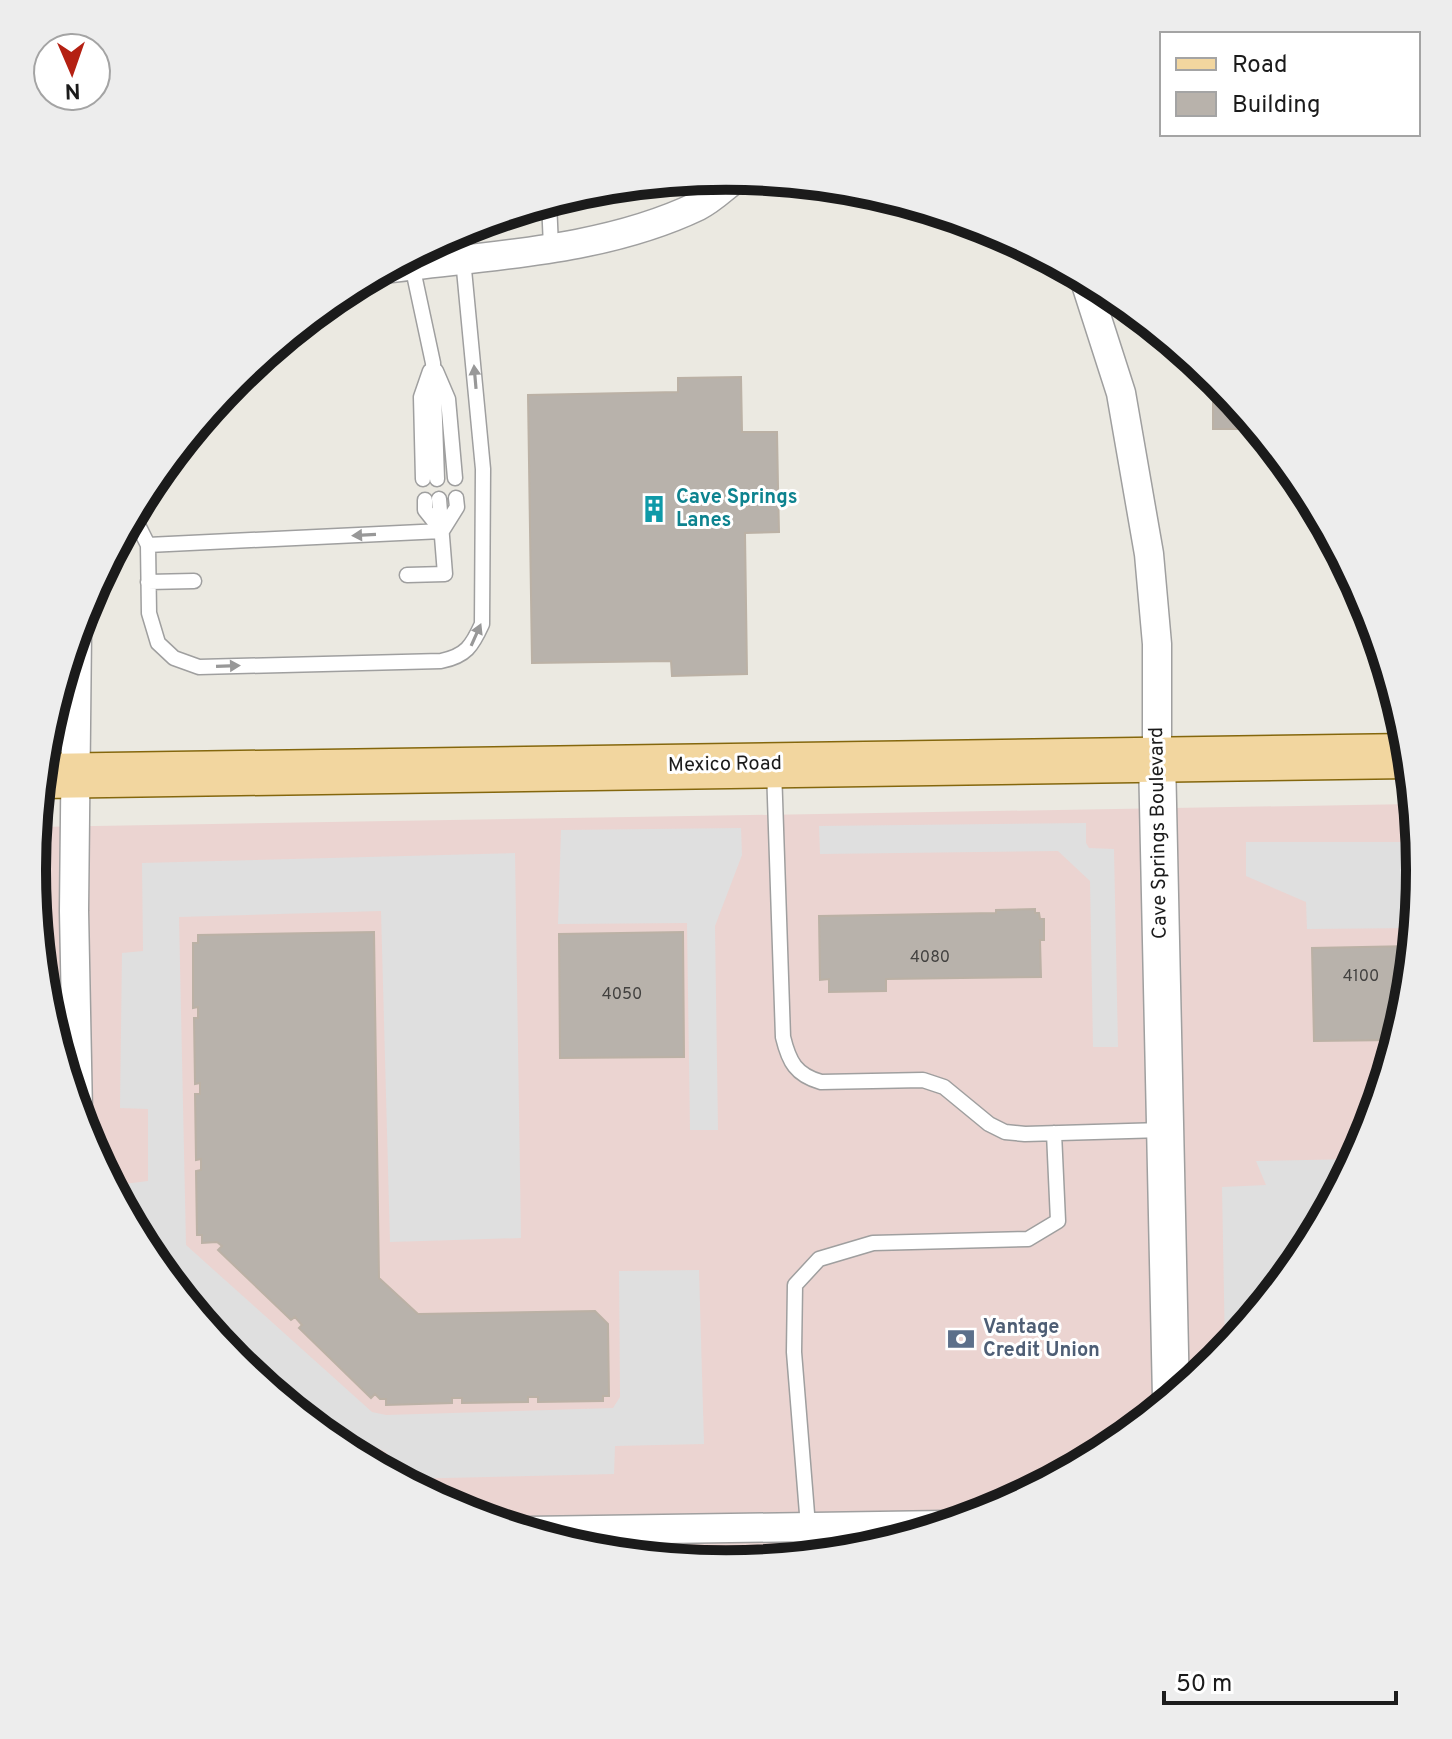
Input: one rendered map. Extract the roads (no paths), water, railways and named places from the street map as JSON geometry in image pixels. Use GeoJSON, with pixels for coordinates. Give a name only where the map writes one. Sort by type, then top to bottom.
{"type":"FeatureCollection","features":[{"type":"Feature","properties":{"kind":"main road","name":"Mexico Road"},"geometry":{"type":"LineString","coordinates":[[58,776],[1396,756]]}},
{"type":"Feature","properties":{"kind":"street"},"geometry":{"type":"LineString","coordinates":[[416,265],[551,247],[639,229],[700,205],[720,190]]}},
{"type":"Feature","properties":{"kind":"street","name":"Cave Springs Boulevard"},"geometry":{"type":"LineString","coordinates":[[1092,297],[1121,393],[1149,554],[1157,644],[1171,1384]]}},
{"type":"Feature","properties":{"kind":"street"},"geometry":{"type":"LineString","coordinates":[[68,697],[58,776],[74,911],[77,1072]]}},
{"type":"Feature","properties":{"kind":"street"},"geometry":{"type":"LineString","coordinates":[[568,1530],[904,1525]]}},
{"type":"Feature","properties":{"kind":"lane"},"geometry":{"type":"LineString","coordinates":[[550,213],[551,247]]}},
{"type":"Feature","properties":{"kind":"lane"},"geometry":{"type":"LineString","coordinates":[[139,526],[148,545],[149,613],[158,643],[174,658],[199,667],[441,661],[458,657],[472,647],[482,624],[483,469],[463,259]]}},
{"type":"Feature","properties":{"kind":"lane"},"geometry":{"type":"LineString","coordinates":[[401,273],[448,399],[455,478]]}},
{"type":"Feature","properties":{"kind":"lane"},"geometry":{"type":"LineString","coordinates":[[430,479],[433,363]]}},
{"type":"Feature","properties":{"kind":"lane"},"geometry":{"type":"LineString","coordinates":[[442,531],[457,507],[456,498]]}},
{"type":"Feature","properties":{"kind":"lane"},"geometry":{"type":"LineString","coordinates":[[407,575],[445,574],[442,531],[425,510],[432,500]]}},
{"type":"Feature","properties":{"kind":"lane"},"geometry":{"type":"LineString","coordinates":[[148,545],[442,531]]}},
{"type":"Feature","properties":{"kind":"lane"},"geometry":{"type":"LineString","coordinates":[[148,582],[194,581]]}},
{"type":"Feature","properties":{"kind":"lane"},"geometry":{"type":"LineString","coordinates":[[773,764],[783,1037],[788,1057],[796,1070],[806,1078],[821,1082],[923,1080],[944,1087],[973,1113],[1005,1132],[1165,1130]]}},
{"type":"Feature","properties":{"kind":"lane"},"geometry":{"type":"LineString","coordinates":[[808,1526],[794,1352],[795,1285],[819,1259],[873,1243],[1028,1239],[1058,1221],[1054,1133]]}},
{"type":"Feature","properties":{"kind":"place","name":"Cave Springs Lanes"},"geometry":{"type":"Point","coordinates":[654,509]}},
{"type":"Feature","properties":{"kind":"place","name":"Vantage Credit Union"},"geometry":{"type":"Point","coordinates":[961,1339]}}]}
